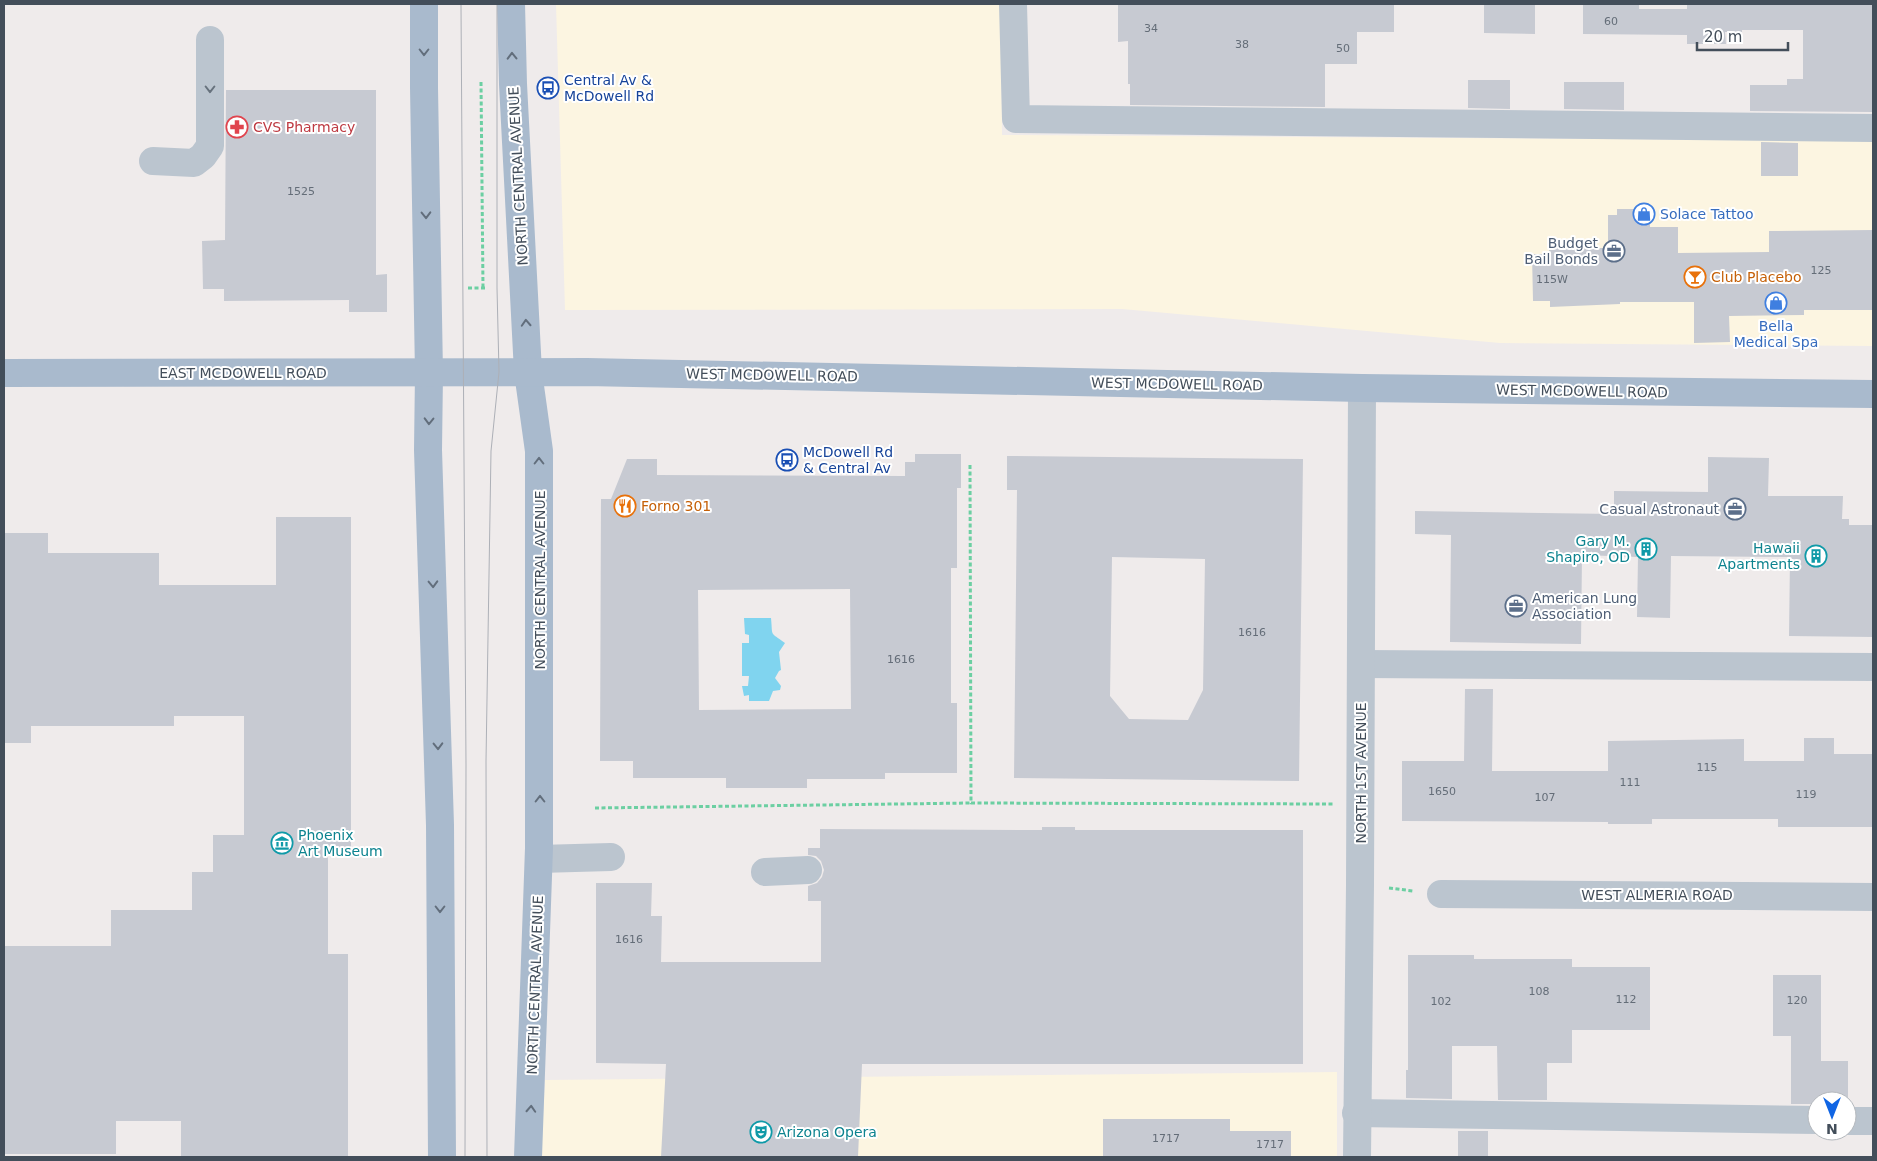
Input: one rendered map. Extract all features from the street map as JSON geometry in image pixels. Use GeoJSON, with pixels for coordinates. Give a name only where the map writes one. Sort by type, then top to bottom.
{"type":"FeatureCollection","features":[{"type":"Feature","properties":{"kind":"main road"},"geometry":{"type":"LineString","coordinates":[[424,4],[424,128],[429,372],[428,450],[440,825],[442,1157]]}},
{"type":"Feature","properties":{"kind":"main road","name":"NORTH CENTRAL AVENUE"},"geometry":{"type":"LineString","coordinates":[[511,4],[513,84],[528,372],[539,451],[539,859],[528,1157]]}},
{"type":"Feature","properties":{"kind":"main road","name":"EAST MCDOWELL ROAD"},"geometry":{"type":"LineString","coordinates":[[4,373],[482,372]]}},
{"type":"Feature","properties":{"kind":"main road","name":"WEST MCDOWELL ROAD"},"geometry":{"type":"LineString","coordinates":[[482,372],[646,373],[1362,388],[1873,394]]}},
{"type":"Feature","properties":{"kind":"street"},"geometry":{"type":"LineString","coordinates":[[1013,4],[1016,119],[1873,128]]}},
{"type":"Feature","properties":{"kind":"street"},"geometry":{"type":"LineString","coordinates":[[153,161],[194,163],[203,156],[210,146],[210,40]]}},
{"type":"Feature","properties":{"kind":"street","name":"NORTH 1ST AVENUE"},"geometry":{"type":"LineString","coordinates":[[1357,1157],[1362,664],[1362,388]]}},
{"type":"Feature","properties":{"kind":"street"},"geometry":{"type":"LineString","coordinates":[[1362,664],[1873,667]]}},
{"type":"Feature","properties":{"kind":"street"},"geometry":{"type":"LineString","coordinates":[[539,859],[611,857]]}},
{"type":"Feature","properties":{"kind":"street"},"geometry":{"type":"LineString","coordinates":[[765,872],[808,870]]}},
{"type":"Feature","properties":{"kind":"street","name":"WEST ALMERIA ROAD"},"geometry":{"type":"LineString","coordinates":[[1441,894],[1873,897]]}},
{"type":"Feature","properties":{"kind":"street"},"geometry":{"type":"LineString","coordinates":[[1356,1113],[1807,1120]]}},
{"type":"Feature","properties":{"kind":"street"},"geometry":{"type":"LineString","coordinates":[[1857,1121],[1873,1121]]}},
{"type":"Feature","properties":{"kind":"path"},"geometry":{"type":"LineString","coordinates":[[468,288],[485,288],[481,80]]}},
{"type":"Feature","properties":{"kind":"path"},"geometry":{"type":"LineString","coordinates":[[970,465],[971,802]]}},
{"type":"Feature","properties":{"kind":"path"},"geometry":{"type":"LineString","coordinates":[[595,808],[971,802],[1302,806],[1361,803]]}},
{"type":"Feature","properties":{"kind":"path"},"geometry":{"type":"LineString","coordinates":[[1360,885],[1441,894]]}},
{"type":"Feature","properties":{"kind":"shaded area"},"geometry":{"type":"Polygon","coordinates":[[[556,4],[1001,4],[1002,135],[1873,141],[1873,346],[1500,343],[1122,309],[565,310],[556,4]]]}},
{"type":"Feature","properties":{"kind":"shaded area"},"geometry":{"type":"Polygon","coordinates":[[[1337,1072],[1337,1157],[541,1157],[545,1080],[1337,1072]]]}},
{"type":"Feature","properties":{"kind":"water"},"geometry":{"type":"Polygon","coordinates":[[[744,618],[771,618],[773,634],[785,643],[779,652],[781,670],[775,678],[781,686],[780,690],[773,691],[769,701],[749,701],[749,695],[744,696],[742,686],[748,686],[749,676],[742,676],[742,643],[749,643],[749,635],[745,634],[744,618]]]}},
{"type":"Feature","properties":{"kind":"building"},"geometry":{"type":"Polygon","coordinates":[[[1118,4],[1394,4],[1394,32],[1357,32],[1357,64],[1325,64],[1325,107],[1130,105],[1128,41],[1118,42],[1118,4]]]}},
{"type":"Feature","properties":{"kind":"building"},"geometry":{"type":"Polygon","coordinates":[[[1484,4],[1535,4],[1535,34],[1484,33],[1484,4]]]}},
{"type":"Feature","properties":{"kind":"building"},"geometry":{"type":"Polygon","coordinates":[[[1583,4],[1639,4],[1639,9],[1687,9],[1687,4],[1873,4],[1873,112],[1750,111],[1750,85],[1787,85],[1787,79],[1803,79],[1803,30],[1742,30],[1742,32],[1725,32],[1726,44],[1687,44],[1687,35],[1583,34],[1583,4]]]}},
{"type":"Feature","properties":{"kind":"building"},"geometry":{"type":"Polygon","coordinates":[[[1468,80],[1510,80],[1510,109],[1468,108],[1468,80]]]}},
{"type":"Feature","properties":{"kind":"building"},"geometry":{"type":"Polygon","coordinates":[[[1564,82],[1624,82],[1624,110],[1564,109],[1564,82]]]}},
{"type":"Feature","properties":{"kind":"building","name":"CVS Pharmacy"},"geometry":{"type":"Polygon","coordinates":[[[226,90],[376,90],[376,275],[387,274],[387,312],[349,312],[349,300],[224,301],[224,289],[203,289],[202,241],[225,240],[226,90]]]}},
{"type":"Feature","properties":{"kind":"building"},"geometry":{"type":"Polygon","coordinates":[[[1761,142],[1798,143],[1798,176],[1761,176],[1761,142]]]}},
{"type":"Feature","properties":{"kind":"building"},"geometry":{"type":"Polygon","coordinates":[[[1617,209],[1650,209],[1650,227],[1678,227],[1678,253],[1769,252],[1769,231],[1873,230],[1873,310],[1804,310],[1804,315],[1729,316],[1730,342],[1694,343],[1694,302],[1620,302],[1620,304],[1550,307],[1550,301],[1533,301],[1532,254],[1549,254],[1549,248],[1608,248],[1608,215],[1617,215],[1617,209]]]}},
{"type":"Feature","properties":{"kind":"building"},"geometry":{"type":"Polygon","coordinates":[[[915,454],[961,454],[961,488],[957,488],[957,568],[951,568],[951,703],[957,703],[957,773],[885,773],[885,779],[807,779],[807,788],[726,788],[726,778],[633,778],[633,761],[600,761],[601,499],[611,499],[627,459],[657,459],[657,475],[905,476],[905,462],[915,462],[915,454]],[[850,589],[698,590],[699,710],[851,709],[850,589]]]}},
{"type":"Feature","properties":{"kind":"building"},"geometry":{"type":"Polygon","coordinates":[[[1007,456],[1303,459],[1299,781],[1014,778],[1017,490],[1007,490],[1007,456]],[[1112,557],[1110,696],[1129,719],[1188,720],[1203,690],[1205,559],[1112,557]]]}},
{"type":"Feature","properties":{"kind":"building"},"geometry":{"type":"Polygon","coordinates":[[[1708,457],[1769,458],[1768,496],[1843,496],[1842,519],[1849,519],[1849,525],[1873,525],[1873,637],[1789,636],[1790,557],[1671,556],[1670,618],[1637,617],[1638,557],[1582,555],[1581,644],[1450,642],[1451,535],[1415,534],[1415,511],[1614,514],[1614,491],[1708,492],[1708,457]]]}},
{"type":"Feature","properties":{"kind":"building","name":"Phoenix Art Museum"},"geometry":{"type":"Polygon","coordinates":[[[276,517],[351,517],[351,852],[328,852],[328,954],[348,954],[348,1157],[181,1157],[181,1121],[116,1121],[116,1154],[4,1154],[4,946],[111,946],[111,910],[192,910],[192,872],[213,872],[213,835],[244,835],[244,716],[174,716],[174,726],[31,726],[31,743],[4,743],[4,533],[48,533],[48,553],[159,553],[159,585],[276,585],[276,517]]]}},
{"type":"Feature","properties":{"kind":"building"},"geometry":{"type":"Polygon","coordinates":[[[1465,689],[1493,689],[1492,771],[1608,771],[1608,741],[1744,739],[1744,761],[1804,761],[1804,738],[1834,738],[1834,754],[1873,754],[1873,827],[1778,827],[1778,819],[1652,819],[1652,824],[1402,821],[1402,761],[1464,761],[1465,689]]]}},
{"type":"Feature","properties":{"kind":"building"},"geometry":{"type":"Polygon","coordinates":[[[1042,827],[1075,827],[1075,830],[1303,830],[1303,1064],[862,1064],[858,1157],[661,1157],[666,1064],[596,1063],[596,883],[652,883],[651,916],[662,916],[661,962],[821,962],[821,901],[808,901],[808,886],[817,883],[822,877],[824,870],[821,861],[816,856],[808,855],[808,848],[820,848],[820,829],[1042,830],[1042,827]]]}},
{"type":"Feature","properties":{"kind":"building"},"geometry":{"type":"Polygon","coordinates":[[[1408,955],[1474,955],[1474,959],[1572,959],[1572,967],[1650,967],[1650,1030],[1572,1030],[1572,1063],[1547,1063],[1547,1100],[1498,1100],[1497,1046],[1452,1046],[1452,1099],[1406,1098],[1406,1070],[1408,1070],[1408,955]]]}},
{"type":"Feature","properties":{"kind":"building"},"geometry":{"type":"Polygon","coordinates":[[[1773,975],[1821,975],[1821,1061],[1848,1061],[1848,1091],[1807,1091],[1807,1104],[1791,1104],[1791,1036],[1773,1036],[1773,975]]]}},
{"type":"Feature","properties":{"kind":"building"},"geometry":{"type":"Polygon","coordinates":[[[1103,1119],[1230,1119],[1230,1131],[1291,1131],[1291,1157],[1103,1157],[1103,1119]]]}},
{"type":"Feature","properties":{"kind":"building"},"geometry":{"type":"Polygon","coordinates":[[[1458,1131],[1488,1131],[1488,1157],[1458,1157],[1458,1131]]]}},
{"type":"Feature","properties":{"kind":"tram line"},"geometry":{"type":"LineString","coordinates":[[461,4],[466,765],[465,1157]]}},
{"type":"Feature","properties":{"kind":"tram line"},"geometry":{"type":"LineString","coordinates":[[487,1157],[486,761],[491,451],[499,372],[497,288],[497,4]]}},
{"type":"Feature","properties":{"kind":"place","name":"Central Av & McDowell Rd"},"geometry":{"type":"Point","coordinates":[548,88]}},
{"type":"Feature","properties":{"kind":"place","name":"CVS Pharmacy"},"geometry":{"type":"Point","coordinates":[237,127]}},
{"type":"Feature","properties":{"kind":"place","name":"Solace Tattoo"},"geometry":{"type":"Point","coordinates":[1644,214]}},
{"type":"Feature","properties":{"kind":"place","name":"Budget Bail Bonds"},"geometry":{"type":"Point","coordinates":[1614,251]}},
{"type":"Feature","properties":{"kind":"place","name":"Club Placebo"},"geometry":{"type":"Point","coordinates":[1695,277]}},
{"type":"Feature","properties":{"kind":"place","name":"Bella Medical Spa"},"geometry":{"type":"Point","coordinates":[1776,303]}},
{"type":"Feature","properties":{"kind":"place","name":"McDowell Rd & Central Av"},"geometry":{"type":"Point","coordinates":[787,460]}},
{"type":"Feature","properties":{"kind":"place","name":"Forno 301"},"geometry":{"type":"Point","coordinates":[625,506]}},
{"type":"Feature","properties":{"kind":"place","name":"Casual Astronaut"},"geometry":{"type":"Point","coordinates":[1735,509]}},
{"type":"Feature","properties":{"kind":"place","name":"Gary M. Shapiro, OD"},"geometry":{"type":"Point","coordinates":[1646,549]}},
{"type":"Feature","properties":{"kind":"place","name":"Hawaii Apartments"},"geometry":{"type":"Point","coordinates":[1816,556]}},
{"type":"Feature","properties":{"kind":"place","name":"American Lung Association"},"geometry":{"type":"Point","coordinates":[1516,606]}},
{"type":"Feature","properties":{"kind":"place","name":"Phoenix Art Museum"},"geometry":{"type":"Point","coordinates":[282,843]}},
{"type":"Feature","properties":{"kind":"place","name":"Arizona Opera"},"geometry":{"type":"Point","coordinates":[761,1132]}}]}
